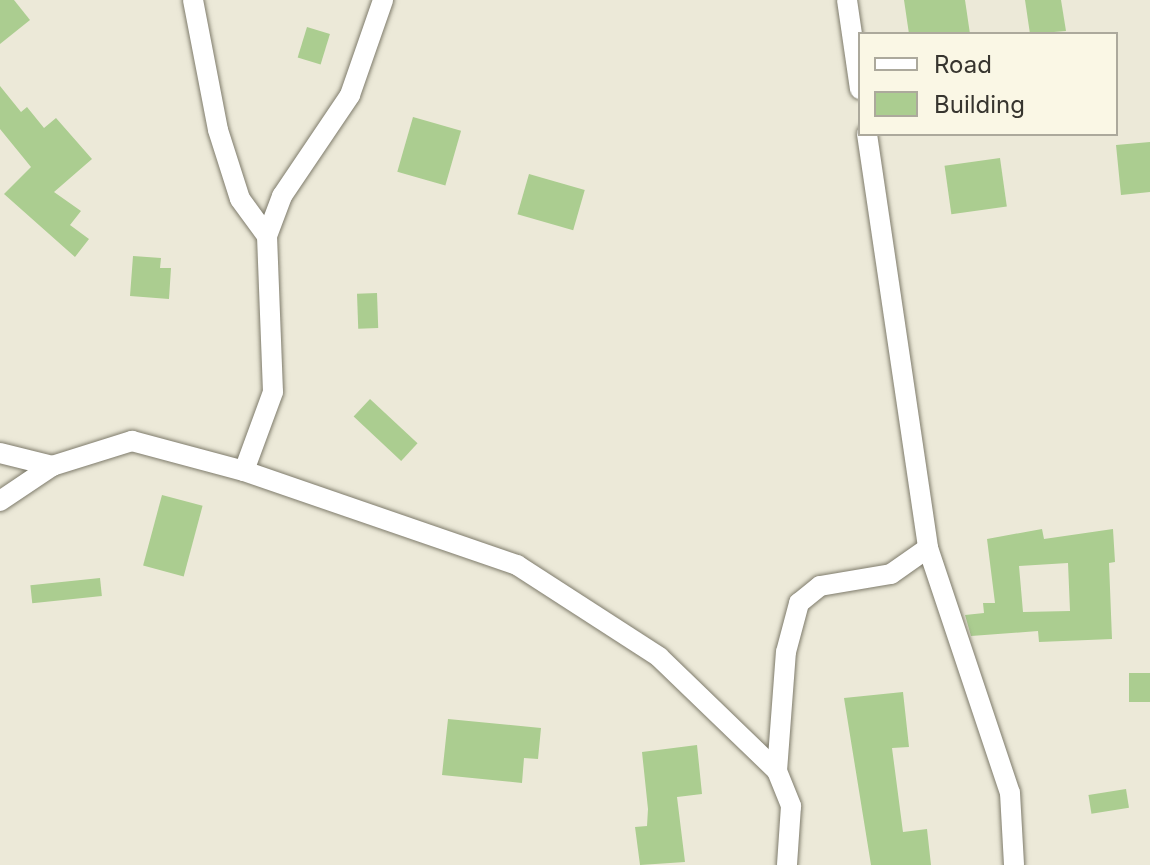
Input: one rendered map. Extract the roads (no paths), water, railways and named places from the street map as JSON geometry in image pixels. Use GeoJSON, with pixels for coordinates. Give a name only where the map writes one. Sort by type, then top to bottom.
{"type":"FeatureCollection","features":[{"type":"Feature","properties":{"kind":"street"},"geometry":{"type":"LineString","coordinates":[[193,0],[218,130],[240,199],[267,236]]}},
{"type":"Feature","properties":{"kind":"street"},"geometry":{"type":"LineString","coordinates":[[244,471],[273,392],[267,236],[282,196],[350,95],[383,0]]}},
{"type":"Feature","properties":{"kind":"street"},"geometry":{"type":"LineString","coordinates":[[847,0],[858,75]]}},
{"type":"Feature","properties":{"kind":"street"},"geometry":{"type":"LineString","coordinates":[[867,136],[928,548],[1010,793],[1014,865]]}},
{"type":"Feature","properties":{"kind":"street"},"geometry":{"type":"LineString","coordinates":[[0,501],[52,466],[132,441],[244,471],[533,574],[659,657],[777,771],[791,806],[787,865]]}},
{"type":"Feature","properties":{"kind":"street"},"geometry":{"type":"LineString","coordinates":[[0,453],[52,466]]}},
{"type":"Feature","properties":{"kind":"street"},"geometry":{"type":"LineString","coordinates":[[777,771],[786,652],[799,603],[820,586],[891,574],[928,548]]}}]}
